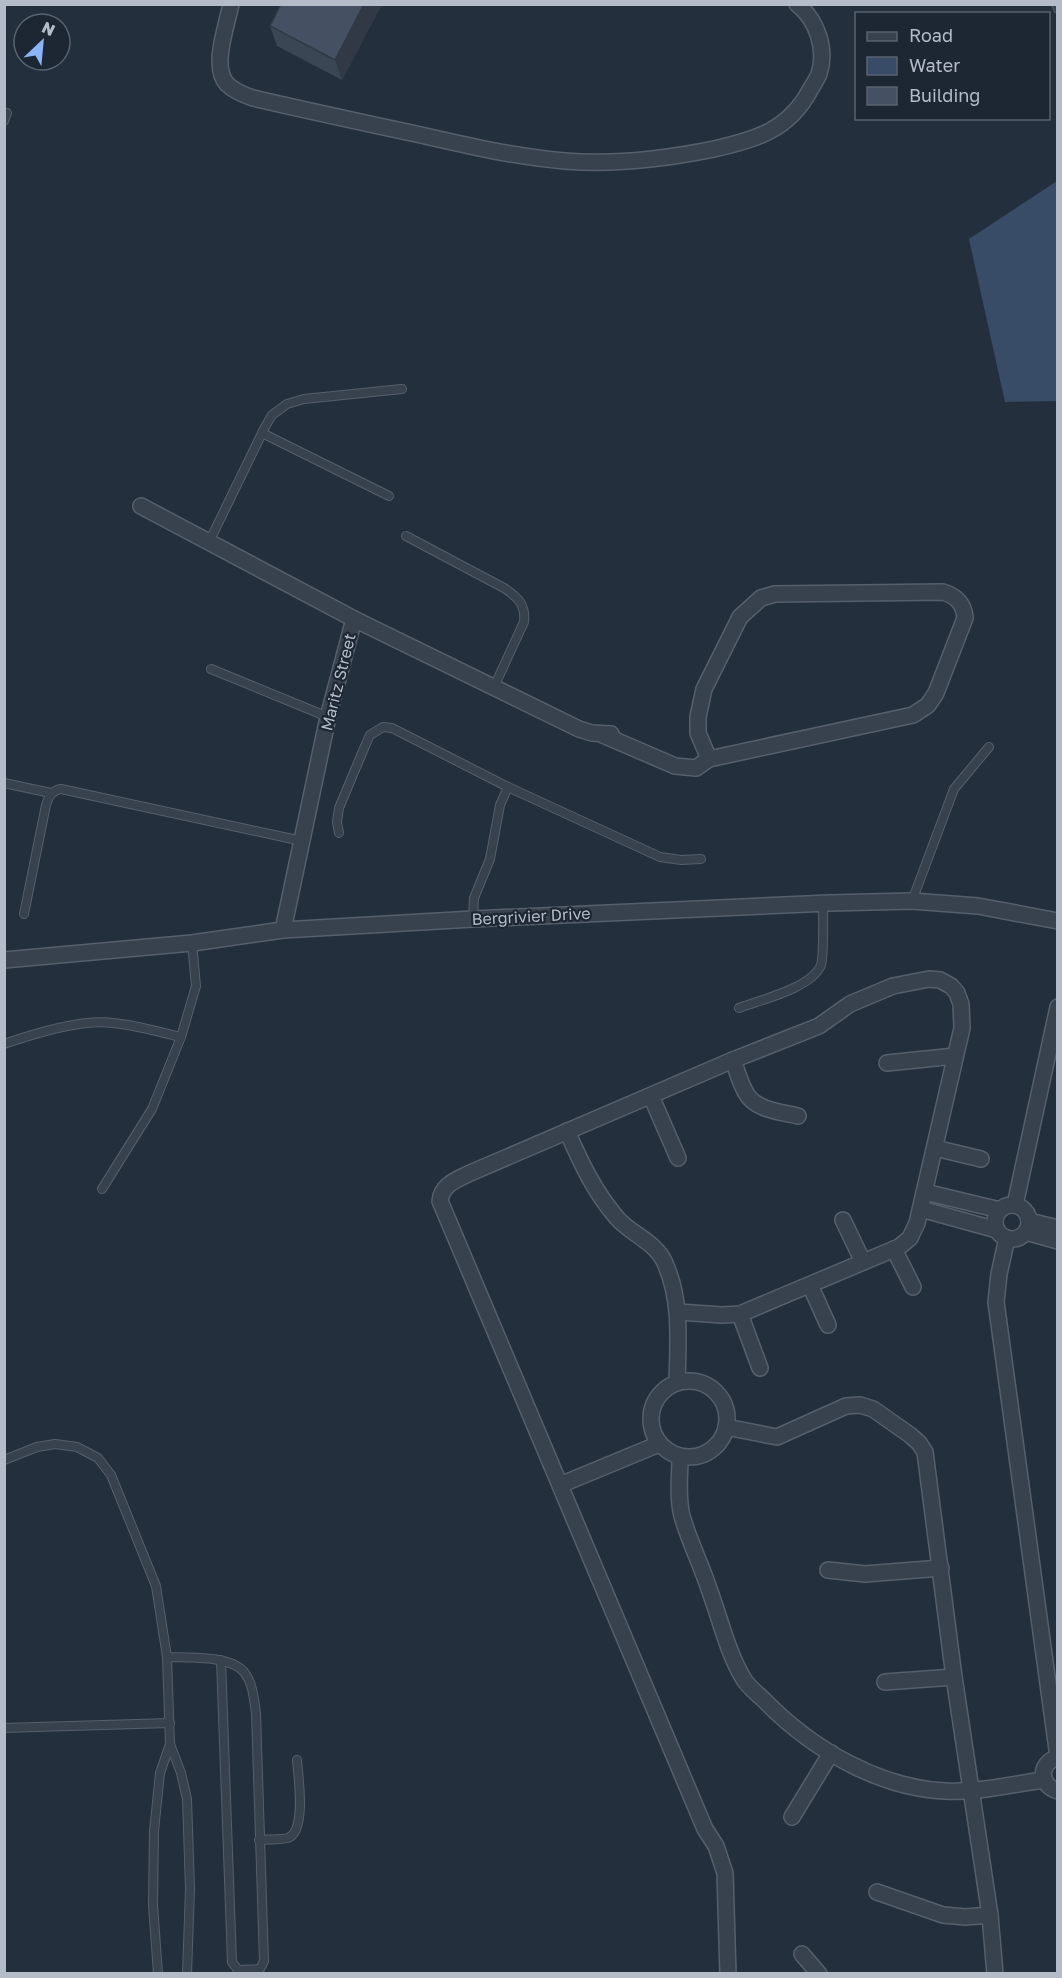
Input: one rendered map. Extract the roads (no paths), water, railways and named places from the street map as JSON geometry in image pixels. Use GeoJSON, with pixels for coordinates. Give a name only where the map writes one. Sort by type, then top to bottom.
{"type":"FeatureCollection","features":[{"type":"Feature","properties":{"kind":"street"},"geometry":{"type":"LineString","coordinates":[[231,4],[219,60],[220,73],[227,84],[253,98],[498,152],[566,161],[630,161],[682,155],[743,143],[765,135],[787,120],[805,100],[819,74],[822,51],[817,28],[806,11],[797,4]]}},
{"type":"Feature","properties":{"kind":"street"},"geometry":{"type":"LineString","coordinates":[[141,506],[354,619]]}},
{"type":"Feature","properties":{"kind":"street"},"geometry":{"type":"LineString","coordinates":[[603,735],[675,766],[696,768],[709,759],[913,715],[922,711],[936,693],[965,618],[965,609],[952,595],[943,592],[775,594],[761,598],[740,617],[704,689],[698,717],[698,734],[709,759]]}},
{"type":"Feature","properties":{"kind":"street","name":"Maritz Street"},"geometry":{"type":"LineString","coordinates":[[283,930],[328,717],[354,619],[579,729],[603,735],[625,733]]}},
{"type":"Feature","properties":{"kind":"street","name":"Bergrivier Drive"},"geometry":{"type":"LineString","coordinates":[[4,960],[192,943],[283,930],[823,903],[912,901],[978,906],[1058,921]]}},
{"type":"Feature","properties":{"kind":"street"},"geometry":{"type":"LineString","coordinates":[[678,1312],[722,1316],[740,1314],[894,1249],[910,1238],[915,1231],[921,1209],[962,1028],[961,1004],[957,993],[951,986],[940,980],[929,979],[893,986],[850,1004],[819,1026],[733,1060],[448,1184],[443,1189],[440,1201],[705,1829],[722,1860],[725,1873],[728,1974]]}},
{"type":"Feature","properties":{"kind":"street"},"geometry":{"type":"LineString","coordinates":[[1058,1007],[1007,1207],[995,1219],[1002,1234],[996,1302],[1058,1757],[1045,1766],[1044,1780],[1048,1786],[1058,1791]]}},
{"type":"Feature","properties":{"kind":"street"},"geometry":{"type":"LineString","coordinates":[[887,1063],[955,1056]]}},
{"type":"Feature","properties":{"kind":"street"},"geometry":{"type":"LineString","coordinates":[[733,1060],[746,1093],[752,1101],[762,1107],[798,1116]]}},
{"type":"Feature","properties":{"kind":"street"},"geometry":{"type":"LineString","coordinates":[[651,1096],[678,1158]]}},
{"type":"Feature","properties":{"kind":"street"},"geometry":{"type":"LineString","coordinates":[[567,1131],[586,1175],[601,1196],[619,1220],[652,1246],[663,1259],[678,1312],[677,1383]]}},
{"type":"Feature","properties":{"kind":"street"},"geometry":{"type":"LineString","coordinates":[[935,1148],[981,1159]]}},
{"type":"Feature","properties":{"kind":"street"},"geometry":{"type":"LineString","coordinates":[[925,1192],[1025,1210],[1028,1227]]}},
{"type":"Feature","properties":{"kind":"street"},"geometry":{"type":"LineString","coordinates":[[921,1209],[1016,1239],[1028,1227],[1058,1228]]}},
{"type":"Feature","properties":{"kind":"street"},"geometry":{"type":"LineString","coordinates":[[843,1220],[863,1262]]}},
{"type":"Feature","properties":{"kind":"street"},"geometry":{"type":"LineString","coordinates":[[1028,1227],[1058,1241]]}},
{"type":"Feature","properties":{"kind":"street"},"geometry":{"type":"LineString","coordinates":[[894,1249],[913,1287]]}},
{"type":"Feature","properties":{"kind":"street"},"geometry":{"type":"LineString","coordinates":[[810,1284],[828,1325]]}},
{"type":"Feature","properties":{"kind":"street"},"geometry":{"type":"LineString","coordinates":[[740,1314],[760,1368]]}},
{"type":"Feature","properties":{"kind":"street"},"geometry":{"type":"LineString","coordinates":[[690,1381],[702,1384],[713,1390],[722,1400],[726,1411],[726,1427],[716,1447],[706,1454],[693,1458],[680,1457],[659,1444],[652,1433],[650,1421],[652,1408],[662,1393],[677,1383],[690,1381]]}},
{"type":"Feature","properties":{"kind":"street"},"geometry":{"type":"LineString","coordinates":[[726,1427],[777,1437],[846,1406],[860,1405],[882,1415],[910,1435],[925,1452],[954,1677],[973,1790],[990,1915],[995,1974]]}},
{"type":"Feature","properties":{"kind":"street"},"geometry":{"type":"LineString","coordinates":[[560,1485],[659,1444]]}},
{"type":"Feature","properties":{"kind":"street"},"geometry":{"type":"LineString","coordinates":[[680,1457],[681,1515],[734,1660],[744,1680],[783,1719],[806,1738],[858,1769],[909,1786],[945,1791],[973,1790],[1044,1780]]}},
{"type":"Feature","properties":{"kind":"street"},"geometry":{"type":"LineString","coordinates":[[828,1570],[865,1574],[941,1568]]}},
{"type":"Feature","properties":{"kind":"street"},"geometry":{"type":"LineString","coordinates":[[885,1682],[954,1677]]}},
{"type":"Feature","properties":{"kind":"street"},"geometry":{"type":"LineString","coordinates":[[792,1817],[831,1753]]}},
{"type":"Feature","properties":{"kind":"street"},"geometry":{"type":"LineString","coordinates":[[877,1892],[943,1915],[965,1917],[990,1915]]}},
{"type":"Feature","properties":{"kind":"street"},"geometry":{"type":"LineString","coordinates":[[802,1954],[819,1974]]}},
{"type":"Feature","properties":{"kind":"lane"},"geometry":{"type":"LineString","coordinates":[[209,542],[272,415],[287,404],[304,399],[402,389]]}},
{"type":"Feature","properties":{"kind":"lane"},"geometry":{"type":"LineString","coordinates":[[262,433],[389,496]]}},
{"type":"Feature","properties":{"kind":"lane"},"geometry":{"type":"LineString","coordinates":[[406,536],[504,588],[517,596],[523,605],[524,622],[494,687]]}},
{"type":"Feature","properties":{"kind":"lane"},"geometry":{"type":"LineString","coordinates":[[211,669],[328,717]]}},
{"type":"Feature","properties":{"kind":"lane"},"geometry":{"type":"LineString","coordinates":[[339,833],[336,822],[339,808],[370,735],[383,727],[392,728],[508,787],[660,857],[681,860],[701,859]]}},
{"type":"Feature","properties":{"kind":"lane"},"geometry":{"type":"LineString","coordinates":[[912,901],[954,789],[988,747]]}},
{"type":"Feature","properties":{"kind":"lane"},"geometry":{"type":"LineString","coordinates":[[4,783],[51,793],[61,789],[302,841]]}},
{"type":"Feature","properties":{"kind":"lane"},"geometry":{"type":"LineString","coordinates":[[472,919],[474,898],[490,859],[500,806],[508,787]]}},
{"type":"Feature","properties":{"kind":"lane"},"geometry":{"type":"LineString","coordinates":[[24,914],[46,805],[51,793]]}},
{"type":"Feature","properties":{"kind":"lane"},"geometry":{"type":"LineString","coordinates":[[739,1008],[800,986],[816,973],[821,964],[823,903]]}},
{"type":"Feature","properties":{"kind":"lane"},"geometry":{"type":"LineString","coordinates":[[102,1189],[152,1109],[181,1037],[196,986],[192,943]]}},
{"type":"Feature","properties":{"kind":"lane"},"geometry":{"type":"LineString","coordinates":[[4,1044],[34,1033],[112,1022],[181,1037]]}},
{"type":"Feature","properties":{"kind":"lane"},"geometry":{"type":"LineString","coordinates":[[4,1460],[36,1447],[55,1444],[77,1447],[98,1458],[111,1475],[156,1586],[167,1657],[170,1723],[170,1744],[160,1773],[154,1831],[153,1905],[158,1974]]}},
{"type":"Feature","properties":{"kind":"lane"},"geometry":{"type":"LineString","coordinates":[[167,1657],[221,1660],[232,1664],[244,1672],[252,1690],[256,1713],[264,1961],[260,1969],[238,1970],[232,1962],[221,1660]]}},
{"type":"Feature","properties":{"kind":"lane"},"geometry":{"type":"LineString","coordinates":[[4,1728],[170,1723]]}},
{"type":"Feature","properties":{"kind":"lane"},"geometry":{"type":"LineString","coordinates":[[170,1744],[181,1773],[187,1799],[190,1889],[186,1974]]}},
{"type":"Feature","properties":{"kind":"lane"},"geometry":{"type":"LineString","coordinates":[[259,1840],[288,1838],[297,1830],[300,1805],[297,1760]]}},
{"type":"Feature","properties":{"kind":"water"},"geometry":{"type":"Polygon","coordinates":[[[1057,181],[1057,401],[1005,402],[969,239],[1057,181]]]}}]}
